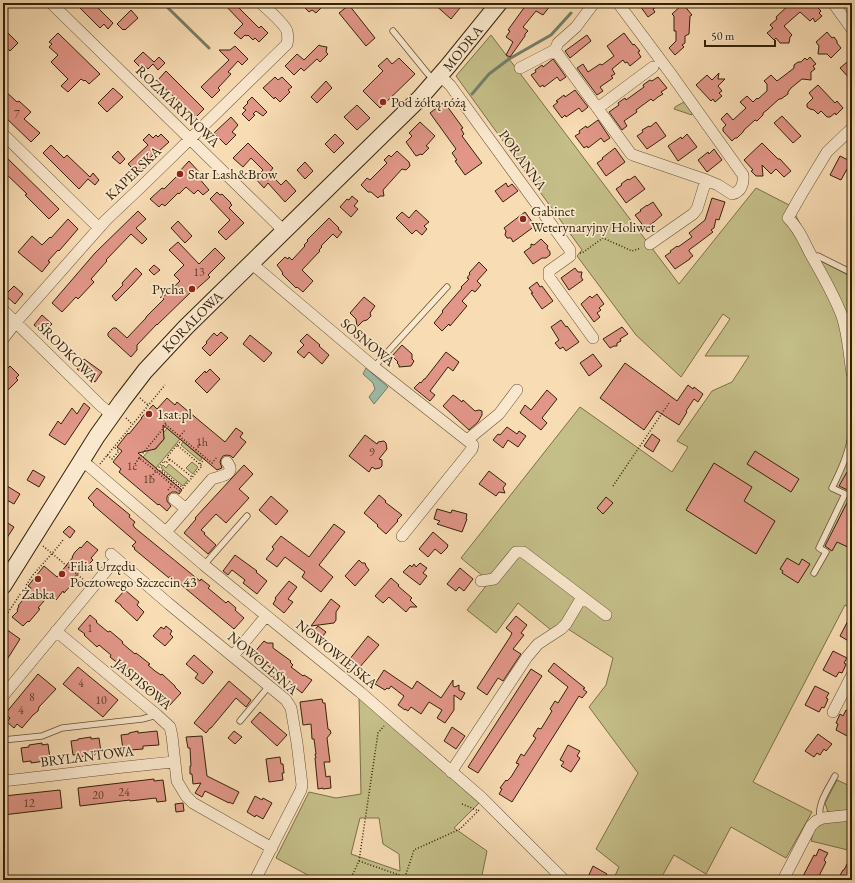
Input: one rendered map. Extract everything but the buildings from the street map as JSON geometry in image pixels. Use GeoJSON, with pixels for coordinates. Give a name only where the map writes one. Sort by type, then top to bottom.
{"type":"FeatureCollection","features":[{"type":"Feature","properties":{"kind":"street","name":"ROZMARYNOWA"},"geometry":{"type":"LineString","coordinates":[[51,3],[284,231]]}},
{"type":"Feature","properties":{"kind":"street","name":"KAPERSKA"},"geometry":{"type":"LineString","coordinates":[[3,339],[16,322],[99,228],[287,44],[287,30],[261,3]]}},
{"type":"Feature","properties":{"kind":"street","name":"MODRA"},"geometry":{"type":"LineString","coordinates":[[424,93],[464,48],[499,3]]}},
{"type":"Feature","properties":{"kind":"street"},"geometry":{"type":"LineString","coordinates":[[520,68],[554,50],[558,43],[576,27],[594,3]]}},
{"type":"Feature","properties":{"kind":"street"},"geometry":{"type":"LineString","coordinates":[[554,50],[633,156],[718,184],[732,194],[736,193],[740,190],[743,184],[743,176],[671,74],[618,3]]}},
{"type":"Feature","properties":{"kind":"street"},"geometry":{"type":"LineString","coordinates":[[834,3],[852,28]]}},
{"type":"Feature","properties":{"kind":"street"},"geometry":{"type":"LineString","coordinates":[[598,108],[653,67]]}},
{"type":"Feature","properties":{"kind":"street","name":"PORANNA"},"geometry":{"type":"LineString","coordinates":[[438,78],[450,85],[570,250],[570,253]]}},
{"type":"Feature","properties":{"kind":"street","name":"KORALOWA"},"geometry":{"type":"LineString","coordinates":[[3,586],[81,461],[118,416],[131,388],[186,327],[424,93]]}},
{"type":"Feature","properties":{"kind":"street"},"geometry":{"type":"LineString","coordinates":[[852,128],[828,152],[788,218],[795,224],[842,316],[848,342],[852,373]]}},
{"type":"Feature","properties":{"kind":"street"},"geometry":{"type":"LineString","coordinates":[[3,134],[99,228]]}},
{"type":"Feature","properties":{"kind":"street"},"geometry":{"type":"LineString","coordinates":[[650,244],[697,210],[706,180]]}},
{"type":"Feature","properties":{"kind":"street"},"geometry":{"type":"LineString","coordinates":[[570,253],[570,256],[550,271],[549,277],[593,338]]}},
{"type":"Feature","properties":{"kind":"street","name":"SOSNOWA"},"geometry":{"type":"LineString","coordinates":[[251,263],[374,367],[468,441]]}},
{"type":"Feature","properties":{"kind":"street","name":"ŚRODKOWA"},"geometry":{"type":"LineString","coordinates":[[3,310],[100,405],[118,416]]}},
{"type":"Feature","properties":{"kind":"street"},"geometry":{"type":"LineString","coordinates":[[402,536],[472,449],[473,445],[468,441],[499,414],[517,390]]}},
{"type":"Feature","properties":{"kind":"street"},"geometry":{"type":"LineString","coordinates":[[166,532],[212,479],[226,475],[230,471],[230,466],[222,459]]}},
{"type":"Feature","properties":{"kind":"street","name":"NOWOWIEJSKA"},"geometry":{"type":"LineString","coordinates":[[81,461],[90,467],[204,565],[360,692],[487,802],[564,880]]}},
{"type":"Feature","properties":{"kind":"street"},"geometry":{"type":"LineString","coordinates":[[177,495],[186,509]]}},
{"type":"Feature","properties":{"kind":"street"},"geometry":{"type":"LineString","coordinates":[[480,581],[494,579],[516,552],[523,552],[606,615]]}},
{"type":"Feature","properties":{"kind":"street","name":"NOWOLEŚNA"},"geometry":{"type":"LineString","coordinates":[[92,587],[114,556],[169,604],[286,700],[291,708],[297,743],[302,785],[301,790],[255,880]]}},
{"type":"Feature","properties":{"kind":"street"},"geometry":{"type":"LineString","coordinates":[[3,696],[92,587]]}},
{"type":"Feature","properties":{"kind":"street"},"geometry":{"type":"LineString","coordinates":[[451,772],[527,657],[538,644],[566,624],[582,597]]}},
{"type":"Feature","properties":{"kind":"street"},"geometry":{"type":"LineString","coordinates":[[233,656],[266,616]]}},
{"type":"Feature","properties":{"kind":"street","name":"JASPISOWA"},"geometry":{"type":"LineString","coordinates":[[56,631],[170,727],[177,781],[186,796],[193,803],[272,848]]}},
{"type":"Feature","properties":{"kind":"street"},"geometry":{"type":"LineString","coordinates":[[833,712],[852,675]]}},
{"type":"Feature","properties":{"kind":"street","name":"BRYLANTOWA"},"geometry":{"type":"LineString","coordinates":[[3,781],[175,762]]}},
{"type":"Feature","properties":{"kind":"street"},"geometry":{"type":"LineString","coordinates":[[783,880],[811,826],[820,819],[852,815]]}},
{"type":"Feature","properties":{"kind":"lane"},"geometry":{"type":"LineString","coordinates":[[393,31],[428,74],[438,78]]}},
{"type":"Feature","properties":{"kind":"lane"},"geometry":{"type":"LineString","coordinates":[[813,257],[818,256],[852,273]]}},
{"type":"Feature","properties":{"kind":"lane"},"geometry":{"type":"LineString","coordinates":[[374,367],[447,288]]}},
{"type":"Feature","properties":{"kind":"lane"},"geometry":{"type":"LineString","coordinates":[[852,373],[852,390]]}},
{"type":"Feature","properties":{"kind":"lane"},"geometry":{"type":"LineString","coordinates":[[814,573],[826,552],[820,548],[845,494],[832,488],[848,454],[852,428]]}},
{"type":"Feature","properties":{"kind":"lane"},"geometry":{"type":"LineString","coordinates":[[204,565],[247,516]]}},
{"type":"Feature","properties":{"kind":"lane"},"geometry":{"type":"LineString","coordinates":[[240,722],[269,686]]}},
{"type":"Feature","properties":{"kind":"lane"},"geometry":{"type":"LineString","coordinates":[[3,740],[42,736],[62,728],[142,719],[157,715]]}},
{"type":"Feature","properties":{"kind":"lane"},"geometry":{"type":"LineString","coordinates":[[820,819],[819,813],[821,803],[835,776]]}},
{"type":"Feature","properties":{"kind":"path"},"geometry":{"type":"LineString","coordinates":[[570,253],[582,254],[603,238],[632,251],[650,244]]}},
{"type":"Feature","properties":{"kind":"path"},"geometry":{"type":"LineString","coordinates":[[102,461],[165,385]]}},
{"type":"Feature","properties":{"kind":"path"},"geometry":{"type":"LineString","coordinates":[[139,397],[148,405]]}},
{"type":"Feature","properties":{"kind":"path"},"geometry":{"type":"LineString","coordinates":[[613,486],[669,403]]}},
{"type":"Feature","properties":{"kind":"path"},"geometry":{"type":"LineString","coordinates":[[118,416],[133,424]]}},
{"type":"Feature","properties":{"kind":"path"},"geometry":{"type":"LineString","coordinates":[[164,420],[166,425],[212,463],[222,459]]}},
{"type":"Feature","properties":{"kind":"path"},"geometry":{"type":"LineString","coordinates":[[135,464],[166,425]]}},
{"type":"Feature","properties":{"kind":"path"},"geometry":{"type":"LineString","coordinates":[[180,436],[185,430]]}},
{"type":"Feature","properties":{"kind":"path"},"geometry":{"type":"LineString","coordinates":[[182,439],[167,457],[192,478]]}},
{"type":"Feature","properties":{"kind":"path"},"geometry":{"type":"LineString","coordinates":[[196,450],[201,443]]}},
{"type":"Feature","properties":{"kind":"path"},"geometry":{"type":"LineString","coordinates":[[177,446],[200,464]]}},
{"type":"Feature","properties":{"kind":"path"},"geometry":{"type":"LineString","coordinates":[[107,455],[112,459],[119,451],[114,447]]}},
{"type":"Feature","properties":{"kind":"path"},"geometry":{"type":"LineString","coordinates":[[139,458],[172,485]]}},
{"type":"Feature","properties":{"kind":"path"},"geometry":{"type":"LineString","coordinates":[[177,495],[181,489],[160,471],[161,470],[183,488],[202,466],[200,464],[205,458]]}},
{"type":"Feature","properties":{"kind":"path"},"geometry":{"type":"LineString","coordinates":[[151,477],[164,461],[166,463],[170,459]]}},
{"type":"Feature","properties":{"kind":"path"},"geometry":{"type":"LineString","coordinates":[[3,620],[33,575],[63,540]]}},
{"type":"Feature","properties":{"kind":"path"},"geometry":{"type":"LineString","coordinates":[[47,550],[92,587]]}},
{"type":"Feature","properties":{"kind":"path"},"geometry":{"type":"LineString","coordinates":[[350,880],[359,861],[378,733],[391,719]]}},
{"type":"Feature","properties":{"kind":"path"},"geometry":{"type":"LineString","coordinates":[[406,880],[405,877],[414,850],[460,830],[487,802]]}},
{"type":"Feature","properties":{"kind":"path"},"geometry":{"type":"LineString","coordinates":[[462,804],[479,811]]}},
{"type":"Feature","properties":{"kind":"path"},"geometry":{"type":"LineString","coordinates":[[359,861],[405,877]]}},
{"type":"Feature","properties":{"kind":"shaded area"},"geometry":{"type":"Polygon","coordinates":[[[491,35],[679,284],[756,188],[791,206],[817,259],[852,277],[852,609],[845,605],[753,782],[812,812],[786,858],[731,827],[706,874],[674,855],[660,880],[613,880],[619,867],[596,849],[638,773],[589,707],[606,685],[613,658],[568,629],[551,630],[518,603],[496,633],[467,610],[486,586],[484,577],[461,558],[580,407],[672,472],[688,447],[677,441],[712,391],[732,382],[749,356],[705,356],[730,319],[723,314],[681,377],[636,335],[577,256],[582,250],[456,76],[491,35]]]}},
{"type":"Feature","properties":{"kind":"shaded area"},"geometry":{"type":"Polygon","coordinates":[[[684,102],[692,113],[692,115],[674,109],[684,102]]]}},
{"type":"Feature","properties":{"kind":"shaded area"},"geometry":{"type":"Polygon","coordinates":[[[366,368],[388,387],[374,404],[369,397],[375,389],[373,383],[363,374],[366,368]]]}},
{"type":"Feature","properties":{"kind":"shaded area"},"geometry":{"type":"Polygon","coordinates":[[[167,428],[180,439],[156,468],[143,457],[151,448],[156,449],[164,439],[164,436],[162,435],[167,428]]]}},
{"type":"Feature","properties":{"kind":"shaded area"},"geometry":{"type":"Polygon","coordinates":[[[183,442],[202,458],[200,461],[181,445],[183,442]]]}},
{"type":"Feature","properties":{"kind":"shaded area"},"geometry":{"type":"Polygon","coordinates":[[[192,462],[198,467],[193,474],[186,468],[192,462]]]}},
{"type":"Feature","properties":{"kind":"shaded area"},"geometry":{"type":"Polygon","coordinates":[[[169,464],[188,480],[183,486],[161,468],[163,465],[166,468],[169,464]]]}},
{"type":"Feature","properties":{"kind":"shaded area"},"geometry":{"type":"Polygon","coordinates":[[[359,696],[479,803],[454,828],[487,851],[481,880],[317,880],[276,858],[309,792],[336,798],[361,794],[359,696]],[[360,818],[351,854],[400,871],[399,854],[383,844],[379,818],[360,818]]]}},
{"type":"Feature","properties":{"kind":"shaded area"},"geometry":{"type":"Polygon","coordinates":[[[837,780],[852,787],[852,810],[828,812],[825,803],[837,780]]]}},
{"type":"Feature","properties":{"kind":"shaded area"},"geometry":{"type":"Polygon","coordinates":[[[852,820],[852,851],[811,841],[814,830],[826,821],[852,820]]]}},
{"type":"Feature","properties":{"kind":"waterway"},"geometry":{"type":"LineString","coordinates":[[163,3],[209,48]]}},
{"type":"Feature","properties":{"kind":"waterway"},"geometry":{"type":"LineString","coordinates":[[472,94],[489,74],[509,59],[551,35],[571,13]]}},
{"type":"Feature","properties":{"kind":"place","name":"Pod żółtą różą"},"geometry":{"type":"Point","coordinates":[383,102]}},
{"type":"Feature","properties":{"kind":"place","name":"Star Lash&Brow"},"geometry":{"type":"Point","coordinates":[180,174]}},
{"type":"Feature","properties":{"kind":"place","name":"Gabinet Weterynaryjny Holiwet"},"geometry":{"type":"Point","coordinates":[523,219]}},
{"type":"Feature","properties":{"kind":"place","name":"Pycha"},"geometry":{"type":"Point","coordinates":[192,289]}},
{"type":"Feature","properties":{"kind":"place","name":"1sat.pl"},"geometry":{"type":"Point","coordinates":[149,414]}},
{"type":"Feature","properties":{"kind":"place","name":"Filia Urzędu Pocztowego Szczecin 43"},"geometry":{"type":"Point","coordinates":[62,574]}},
{"type":"Feature","properties":{"kind":"place","name":"Żabka"},"geometry":{"type":"Point","coordinates":[38,579]}}]}
